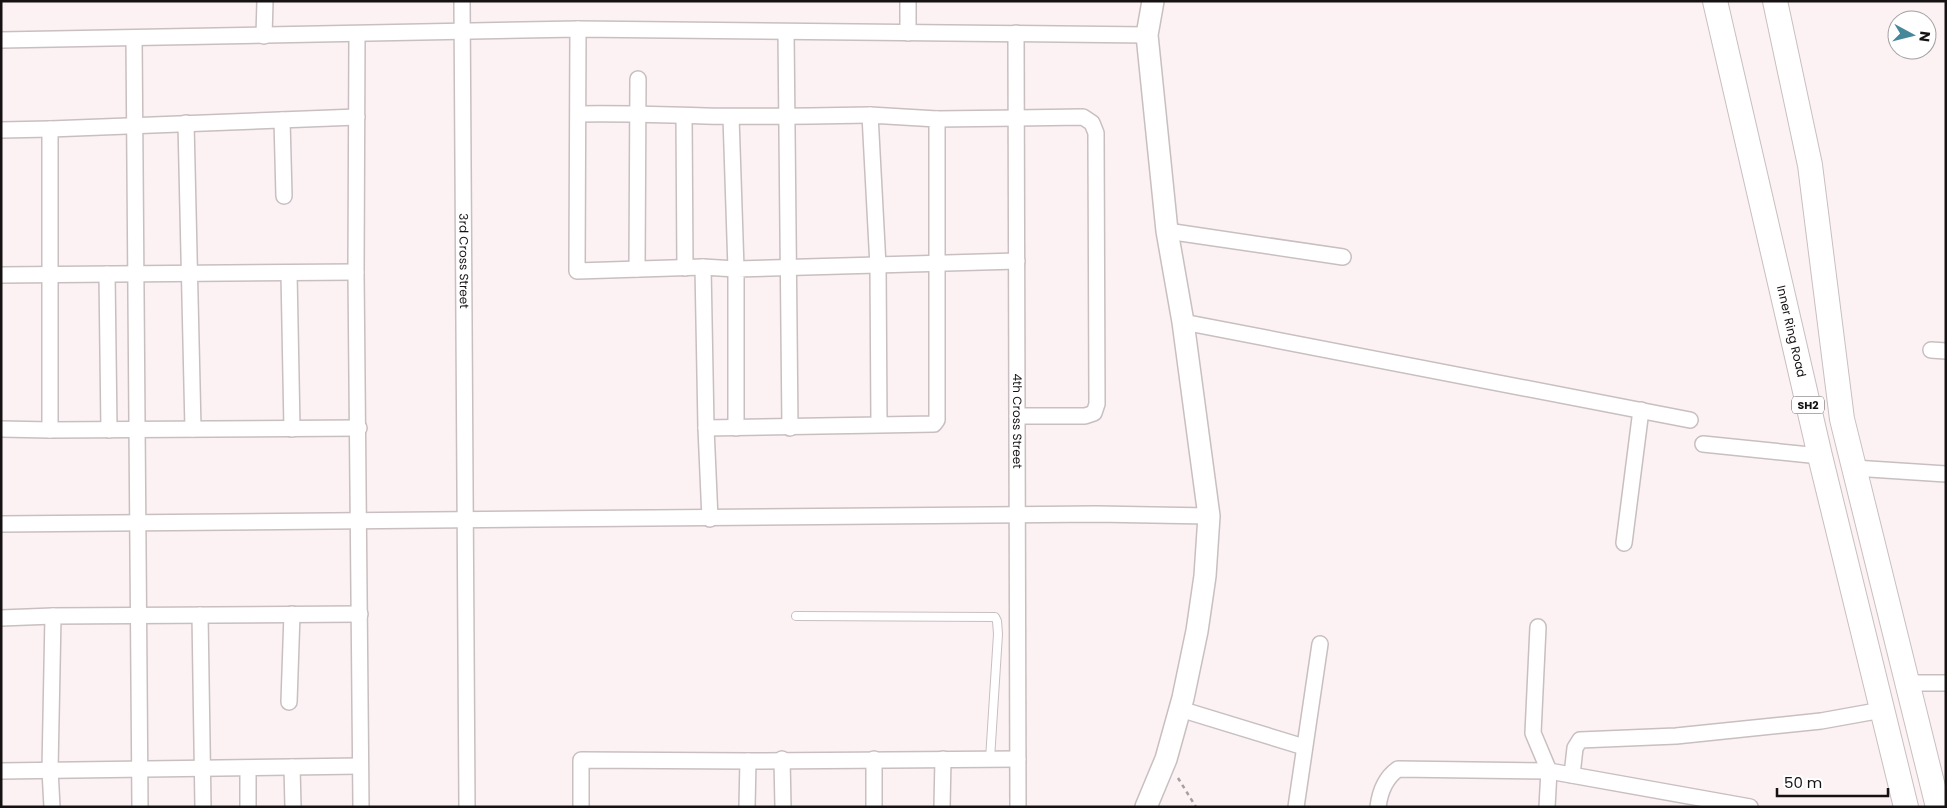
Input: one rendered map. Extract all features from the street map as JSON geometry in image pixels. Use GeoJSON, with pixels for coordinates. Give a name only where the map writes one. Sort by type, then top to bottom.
{"type":"FeatureCollection","features":[{"type":"Feature","properties":{"kind":"main road","name":"Inner Ring Road"},"geometry":{"type":"LineString","coordinates":[[1715,1],[1820,456],[1906,807]]}},
{"type":"Feature","properties":{"kind":"main road","name":"SH2"},"geometry":{"type":"LineString","coordinates":[[1775,1],[1810,165],[1842,419],[1938,807]]}},
{"type":"Feature","properties":{"kind":"street"},"geometry":{"type":"LineString","coordinates":[[264,36],[265,1]]}},
{"type":"Feature","properties":{"kind":"street","name":"3rd Cross Street"},"geometry":{"type":"LineString","coordinates":[[462,1],[468,807]]}},
{"type":"Feature","properties":{"kind":"street"},"geometry":{"type":"LineString","coordinates":[[908,1],[908,33]]}},
{"type":"Feature","properties":{"kind":"street"},"geometry":{"type":"LineString","coordinates":[[1146,807],[1166,759],[1180,709],[1197,631],[1205,576],[1209,516],[1183,322],[1167,231],[1147,35],[1153,1]]}},
{"type":"Feature","properties":{"kind":"street"},"geometry":{"type":"LineString","coordinates":[[578,29],[577,271],[703,267],[790,269],[1016,261]]}},
{"type":"Feature","properties":{"kind":"street"},"geometry":{"type":"LineString","coordinates":[[1,40],[357,35],[578,29],[1147,35]]}},
{"type":"Feature","properties":{"kind":"street"},"geometry":{"type":"LineString","coordinates":[[786,32],[790,269],[790,428]]}},
{"type":"Feature","properties":{"kind":"street","name":"4th Cross Street"},"geometry":{"type":"LineString","coordinates":[[1016,33],[1018,807]]}},
{"type":"Feature","properties":{"kind":"street"},"geometry":{"type":"LineString","coordinates":[[357,35],[356,272],[359,428],[361,807]]}},
{"type":"Feature","properties":{"kind":"street"},"geometry":{"type":"LineString","coordinates":[[134,38],[140,807]]}},
{"type":"Feature","properties":{"kind":"street"},"geometry":{"type":"LineString","coordinates":[[637,269],[638,79]]}},
{"type":"Feature","properties":{"kind":"street"},"geometry":{"type":"LineString","coordinates":[[578,114],[638,112],[684,116],[788,117],[870,115],[937,119],[1083,117],[1092,123],[1096,133],[1097,404],[1094,413],[1085,416],[1017,416]]}},
{"type":"Feature","properties":{"kind":"street"},"geometry":{"type":"LineString","coordinates":[[870,115],[878,266],[879,425]]}},
{"type":"Feature","properties":{"kind":"street"},"geometry":{"type":"LineString","coordinates":[[684,116],[685,268]]}},
{"type":"Feature","properties":{"kind":"street"},"geometry":{"type":"LineString","coordinates":[[731,116],[736,269],[736,428]]}},
{"type":"Feature","properties":{"kind":"street"},"geometry":{"type":"LineString","coordinates":[[1,130],[357,117]]}},
{"type":"Feature","properties":{"kind":"street"},"geometry":{"type":"LineString","coordinates":[[706,428],[934,424],[937,420],[937,119]]}},
{"type":"Feature","properties":{"kind":"street"},"geometry":{"type":"LineString","coordinates":[[282,120],[284,196]]}},
{"type":"Feature","properties":{"kind":"street"},"geometry":{"type":"LineString","coordinates":[[186,123],[193,429]]}},
{"type":"Feature","properties":{"kind":"street"},"geometry":{"type":"LineString","coordinates":[[50,128],[50,430]]}},
{"type":"Feature","properties":{"kind":"street"},"geometry":{"type":"LineString","coordinates":[[1167,231],[1343,257]]}},
{"type":"Feature","properties":{"kind":"street"},"geometry":{"type":"LineString","coordinates":[[703,267],[710,519]]}},
{"type":"Feature","properties":{"kind":"street"},"geometry":{"type":"LineString","coordinates":[[1,275],[356,272]]}},
{"type":"Feature","properties":{"kind":"street"},"geometry":{"type":"LineString","coordinates":[[290,273],[292,429]]}},
{"type":"Feature","properties":{"kind":"street"},"geometry":{"type":"LineString","coordinates":[[108,274],[109,430]]}},
{"type":"Feature","properties":{"kind":"street"},"geometry":{"type":"LineString","coordinates":[[1183,322],[1690,420]]}},
{"type":"Feature","properties":{"kind":"street"},"geometry":{"type":"LineString","coordinates":[[1624,543],[1640,410]]}},
{"type":"Feature","properties":{"kind":"street"},"geometry":{"type":"LineString","coordinates":[[1,429],[359,428]]}},
{"type":"Feature","properties":{"kind":"street"},"geometry":{"type":"LineString","coordinates":[[1703,444],[1820,456]]}},
{"type":"Feature","properties":{"kind":"street"},"geometry":{"type":"LineString","coordinates":[[1854,468],[1946,474]]}},
{"type":"Feature","properties":{"kind":"street"},"geometry":{"type":"LineString","coordinates":[[1,524],[1017,517],[1096,514],[1209,516]]}},
{"type":"Feature","properties":{"kind":"street"},"geometry":{"type":"LineString","coordinates":[[289,702],[292,614]]}},
{"type":"Feature","properties":{"kind":"street"},"geometry":{"type":"LineString","coordinates":[[1,618],[360,614]]}},
{"type":"Feature","properties":{"kind":"street"},"geometry":{"type":"LineString","coordinates":[[200,615],[203,807]]}},
{"type":"Feature","properties":{"kind":"street"},"geometry":{"type":"LineString","coordinates":[[52,807],[50,770],[53,616]]}},
{"type":"Feature","properties":{"kind":"street"},"geometry":{"type":"LineString","coordinates":[[1538,627],[1533,732],[1548,771],[1547,807]]}},
{"type":"Feature","properties":{"kind":"street"},"geometry":{"type":"LineString","coordinates":[[1296,807],[1320,644]]}},
{"type":"Feature","properties":{"kind":"street"},"geometry":{"type":"LineString","coordinates":[[1908,683],[1946,683]]}},
{"type":"Feature","properties":{"kind":"street"},"geometry":{"type":"LineString","coordinates":[[1180,709],[1304,747]]}},
{"type":"Feature","properties":{"kind":"street"},"geometry":{"type":"LineString","coordinates":[[1572,775],[1575,748],[1580,740],[1676,736],[1821,722],[1882,710]]}},
{"type":"Feature","properties":{"kind":"street"},"geometry":{"type":"LineString","coordinates":[[782,759],[783,807]]}},
{"type":"Feature","properties":{"kind":"street"},"geometry":{"type":"LineString","coordinates":[[874,759],[874,807]]}},
{"type":"Feature","properties":{"kind":"street"},"geometry":{"type":"LineString","coordinates":[[942,807],[943,759]]}},
{"type":"Feature","properties":{"kind":"street"},"geometry":{"type":"LineString","coordinates":[[581,807],[581,760],[1018,759]]}},
{"type":"Feature","properties":{"kind":"street"},"geometry":{"type":"LineString","coordinates":[[747,807],[748,761]]}},
{"type":"Feature","properties":{"kind":"street"},"geometry":{"type":"LineString","coordinates":[[1,771],[360,766]]}},
{"type":"Feature","properties":{"kind":"street"},"geometry":{"type":"LineString","coordinates":[[292,767],[293,807]]}},
{"type":"Feature","properties":{"kind":"street"},"geometry":{"type":"LineString","coordinates":[[248,768],[248,807]]}},
{"type":"Feature","properties":{"kind":"street"},"geometry":{"type":"LineString","coordinates":[[1378,807],[1383,787],[1389,775],[1398,768],[1548,771],[1750,807]]}},
{"type":"Feature","properties":{"kind":"lane"},"geometry":{"type":"LineString","coordinates":[[796,616],[994,616],[998,627],[990,759]]}},
{"type":"Feature","properties":{"kind":"path"},"geometry":{"type":"LineString","coordinates":[[1166,759],[1196,807]]}}]}
